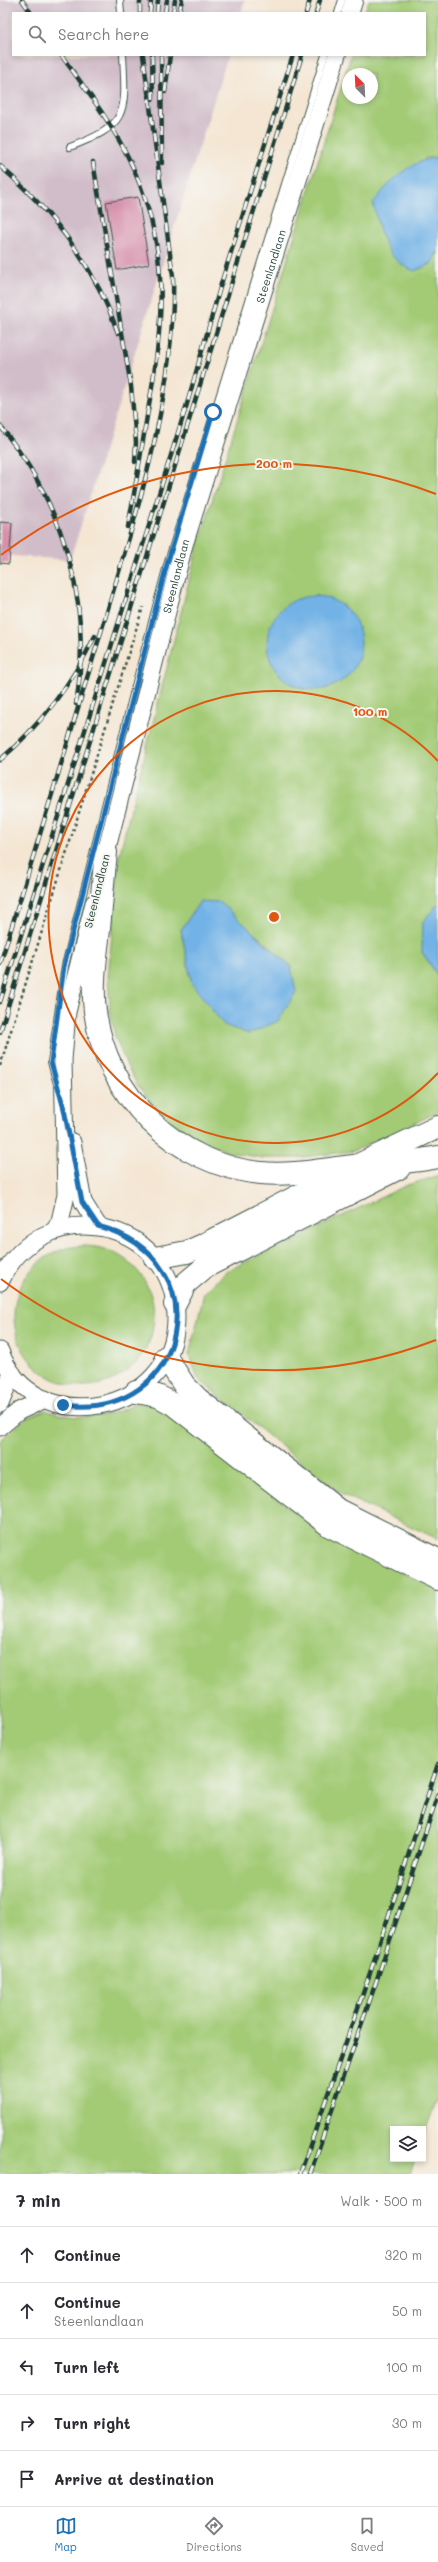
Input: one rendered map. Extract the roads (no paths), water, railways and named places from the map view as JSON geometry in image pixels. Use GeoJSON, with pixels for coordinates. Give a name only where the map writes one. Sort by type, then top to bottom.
{"type":"FeatureCollection","features":[{"type":"Feature","properties":{"kind":"highway"},"geometry":{"type":"LineString","coordinates":[[106,852],[93,977],[95,1011],[101,1041],[114,1072],[126,1095],[143,1115],[168,1137],[196,1155],[224,1166],[261,1173],[296,1173],[417,1161]]}},
{"type":"Feature","properties":{"kind":"highway"},"geometry":{"type":"LineString","coordinates":[[155,1258],[188,1252],[356,1166],[438,1127]]}},
{"type":"Feature","properties":{"kind":"highway"},"geometry":{"type":"LineString","coordinates":[[175,1304],[186,1283],[205,1267],[379,1176],[417,1161],[438,1156]]}},
{"type":"Feature","properties":{"kind":"highway"},"geometry":{"type":"LineString","coordinates":[[166,1357],[184,1385],[198,1399],[338,1510],[438,1560]]}},
{"type":"Feature","properties":{"kind":"highway"},"geometry":{"type":"LineString","coordinates":[[136,1392],[158,1396],[173,1404],[330,1526],[438,1579]]}},
{"type":"Feature","properties":{"kind":"main road"},"geometry":{"type":"LineString","coordinates":[[350,12],[354,0]]}},
{"type":"Feature","properties":{"kind":"main road","name":"Steenlandlaan"},"geometry":{"type":"LineString","coordinates":[[56,1230],[60,1221],[66,1195],[63,1060],[67,1012],[184,545],[337,56]]}},
{"type":"Feature","properties":{"kind":"main road","name":"Steenlandlaan"},"geometry":{"type":"LineString","coordinates":[[64,1109],[82,1202],[98,1226]]}},
{"type":"Feature","properties":{"kind":"main road"},"geometry":{"type":"LineString","coordinates":[[0,1282],[12,1261],[21,1251],[43,1235],[77,1225],[98,1226],[126,1235],[138,1242],[155,1258],[169,1282],[175,1304],[175,1332],[166,1357],[148,1382],[136,1392],[119,1401],[100,1406],[82,1408],[63,1405],[45,1399],[27,1388],[12,1373],[0,1351]]}},
{"type":"Feature","properties":{"kind":"main road"},"geometry":{"type":"LineString","coordinates":[[0,1404],[12,1373]]}},
{"type":"Feature","properties":{"kind":"main road"},"geometry":{"type":"LineString","coordinates":[[0,1427],[19,1411],[45,1399]]}},
{"type":"Feature","properties":{"kind":"lane"},"geometry":{"type":"LineString","coordinates":[[120,0],[121,12]]}},
{"type":"Feature","properties":{"kind":"lane"},"geometry":{"type":"LineString","coordinates":[[338,12],[342,0]]}},
{"type":"Feature","properties":{"kind":"lane"},"geometry":{"type":"LineString","coordinates":[[70,147],[94,138],[118,119],[124,109],[123,56]]}},
{"type":"Feature","properties":{"kind":"lane"},"geometry":{"type":"LineString","coordinates":[[64,1109],[51,1062],[64,966],[167,564],[325,56]]}},
{"type":"Feature","properties":{"kind":"water"},"geometry":{"type":"Polygon","coordinates":[[[438,157],[438,251],[431,264],[414,271],[404,266],[389,252],[381,234],[373,203],[386,187],[401,173],[418,163],[438,157]]]}},
{"type":"Feature","properties":{"kind":"water"},"geometry":{"type":"Polygon","coordinates":[[[314,596],[332,600],[347,610],[357,625],[361,643],[357,661],[347,676],[332,686],[314,690],[296,686],[281,676],[271,661],[267,643],[271,625],[281,610],[296,600],[314,596]]]}},
{"type":"Feature","properties":{"kind":"water"},"geometry":{"type":"Polygon","coordinates":[[[200,901],[220,902],[291,967],[296,992],[278,1021],[249,1034],[224,1025],[192,984],[181,930],[200,901]]]}},
{"type":"Feature","properties":{"kind":"water"},"geometry":{"type":"Polygon","coordinates":[[[438,903],[438,976],[422,952],[423,922],[438,903]]]}},
{"type":"Feature","properties":{"kind":"railway"},"geometry":{"type":"LineString","coordinates":[[22,0],[30,12]]}},
{"type":"Feature","properties":{"kind":"railway"},"geometry":{"type":"LineString","coordinates":[[140,0],[140,12]]}},
{"type":"Feature","properties":{"kind":"railway"},"geometry":{"type":"LineString","coordinates":[[150,12],[151,0]]}},
{"type":"Feature","properties":{"kind":"railway"},"geometry":{"type":"LineString","coordinates":[[157,12],[158,0]]}},
{"type":"Feature","properties":{"kind":"railway"},"geometry":{"type":"LineString","coordinates":[[165,12],[167,0]]}},
{"type":"Feature","properties":{"kind":"railway"},"geometry":{"type":"LineString","coordinates":[[173,12],[175,0]]}},
{"type":"Feature","properties":{"kind":"railway"},"geometry":{"type":"LineString","coordinates":[[179,12],[182,0]]}},
{"type":"Feature","properties":{"kind":"railway"},"geometry":{"type":"LineString","coordinates":[[306,12],[310,0]]}},
{"type":"Feature","properties":{"kind":"railway"},"geometry":{"type":"LineString","coordinates":[[316,12],[320,0]]}},
{"type":"Feature","properties":{"kind":"railway"},"geometry":{"type":"LineString","coordinates":[[62,56],[106,119],[129,159],[143,192],[152,224],[158,255],[160,317],[157,349],[128,527]]}},
{"type":"Feature","properties":{"kind":"railway"},"geometry":{"type":"LineString","coordinates":[[0,964],[140,501],[161,412],[168,367],[172,322],[173,276],[143,56]]}},
{"type":"Feature","properties":{"kind":"railway"},"geometry":{"type":"LineString","coordinates":[[152,56],[153,99]]}},
{"type":"Feature","properties":{"kind":"railway"},"geometry":{"type":"LineString","coordinates":[[161,56],[162,163]]}},
{"type":"Feature","properties":{"kind":"railway"},"geometry":{"type":"LineString","coordinates":[[165,92],[170,56]]}},
{"type":"Feature","properties":{"kind":"railway"},"geometry":{"type":"LineString","coordinates":[[0,1002],[187,404],[221,284],[293,56]]}},
{"type":"Feature","properties":{"kind":"railway"},"geometry":{"type":"LineString","coordinates":[[0,1032],[302,56]]}},
{"type":"Feature","properties":{"kind":"railway"},"geometry":{"type":"LineString","coordinates":[[93,162],[131,386],[136,442],[135,462]]}},
{"type":"Feature","properties":{"kind":"railway"},"geometry":{"type":"LineString","coordinates":[[0,166],[38,202],[55,221],[85,263],[108,308],[118,333]]}},
{"type":"Feature","properties":{"kind":"railway"},"geometry":{"type":"LineString","coordinates":[[0,426],[22,456],[41,488],[57,522],[68,557],[76,593],[80,629],[80,667],[76,704]]}},
{"type":"Feature","properties":{"kind":"railway"},"geometry":{"type":"LineString","coordinates":[[0,760],[29,733],[54,703],[76,671],[95,636]]}},
{"type":"Feature","properties":{"kind":"railway"},"geometry":{"type":"LineString","coordinates":[[300,2174],[369,1976],[438,1764]]}},
{"type":"Feature","properties":{"kind":"railway"},"geometry":{"type":"LineString","coordinates":[[310,2174],[377,1979],[438,1794]]}}]}
